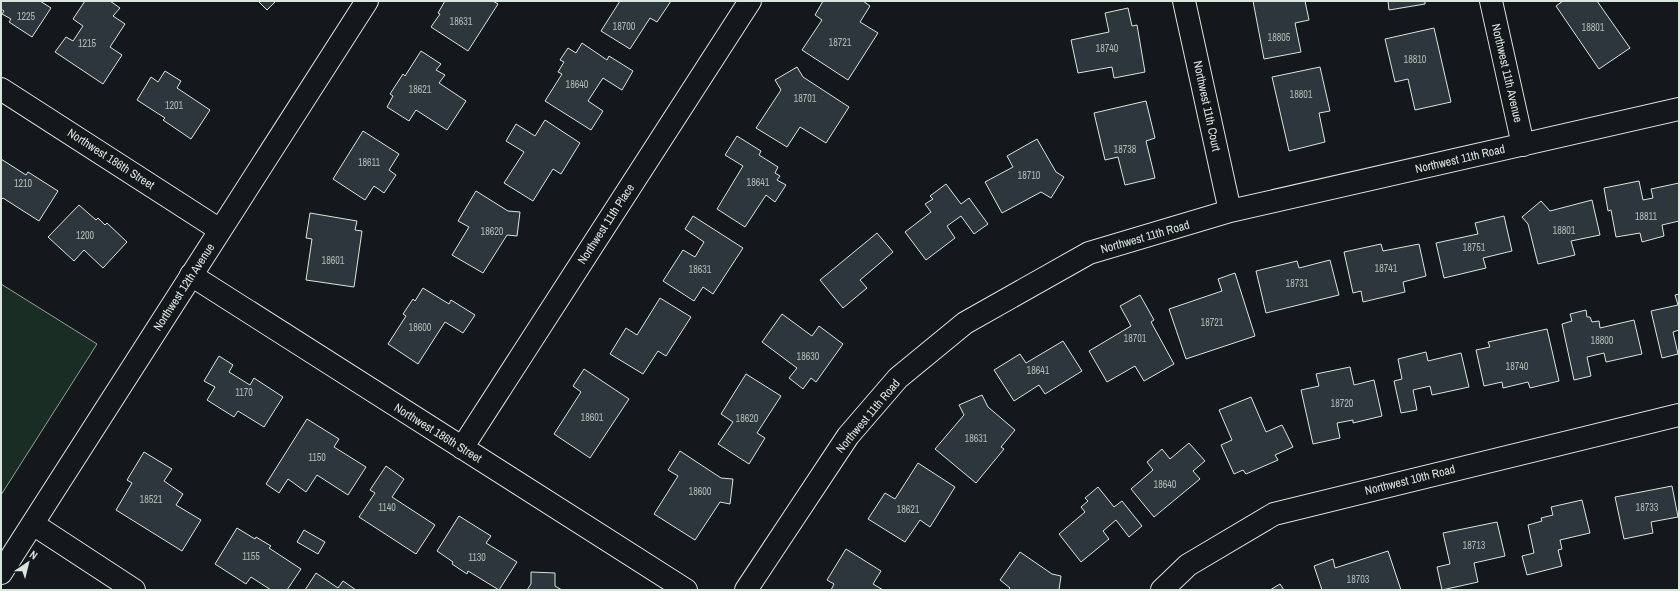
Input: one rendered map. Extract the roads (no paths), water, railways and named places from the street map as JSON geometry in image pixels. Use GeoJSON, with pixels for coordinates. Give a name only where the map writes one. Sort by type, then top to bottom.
{"type":"FeatureCollection","features":[{"type":"Feature","properties":{"kind":"street","name":"Northwest 12th Avenue"},"geometry":{"type":"LineString","coordinates":[[1,573],[368,1]]}},
{"type":"Feature","properties":{"kind":"street","name":"Northwest 11th Place"},"geometry":{"type":"LineString","coordinates":[[462,448],[750,1]]}},
{"type":"Feature","properties":{"kind":"street","name":"Northwest 11th Court"},"geometry":{"type":"LineString","coordinates":[[1184,1],[1230,212]]}},
{"type":"Feature","properties":{"kind":"street","name":"Northwest 11th Avenue"},"geometry":{"type":"LineString","coordinates":[[1491,1],[1523,145]]}},
{"type":"Feature","properties":{"kind":"street","name":"Northwest 186th Street"},"geometry":{"type":"LineString","coordinates":[[1,89],[220,230]]}},
{"type":"Feature","properties":{"kind":"street","name":"Northwest 11th Road"},"geometry":{"type":"LineString","coordinates":[[746,590],[848,436],[898,378],[965,323],[1089,253],[1230,212],[1679,109]]}},
{"type":"Feature","properties":{"kind":"street","name":"Northwest 186th Street"},"geometry":{"type":"LineString","coordinates":[[191,275],[686,590]]}},
{"type":"Feature","properties":{"kind":"street","name":"Northwest 10th Road"},"geometry":{"type":"LineString","coordinates":[[1162,590],[1188,565],[1274,514],[1679,415]]}},
{"type":"Feature","properties":{"kind":"street"},"geometry":{"type":"LineString","coordinates":[[32,524],[134,590]]}}]}
